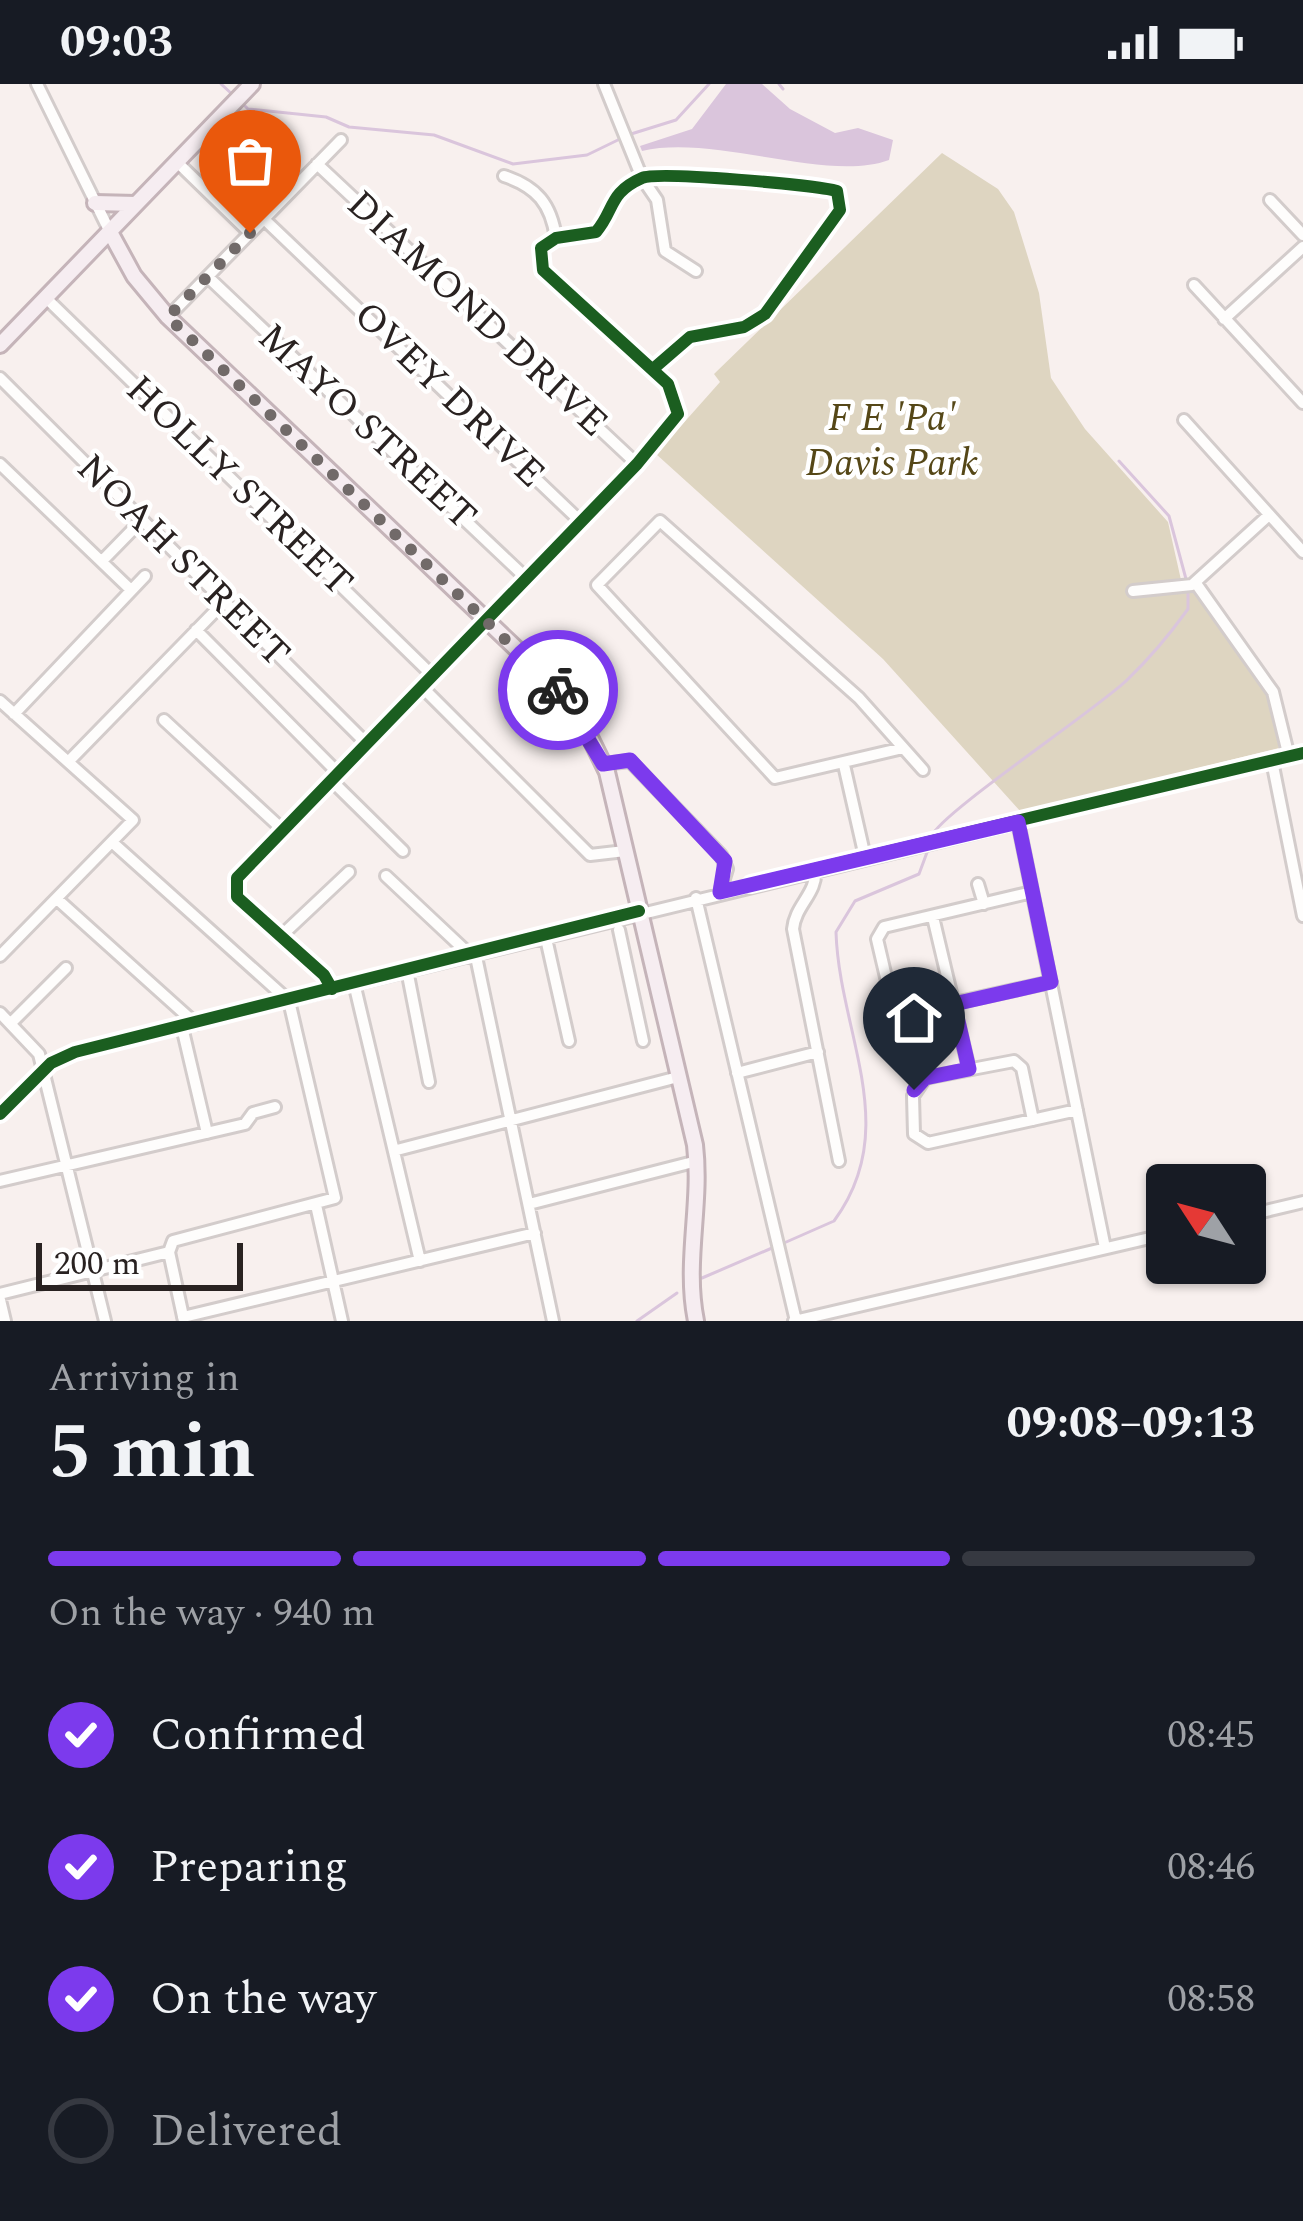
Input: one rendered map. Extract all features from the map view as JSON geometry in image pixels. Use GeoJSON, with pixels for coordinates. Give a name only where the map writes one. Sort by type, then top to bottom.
{"type":"FeatureCollection","features":[{"type":"Feature","properties":{"kind":"main road"},"geometry":{"type":"LineString","coordinates":[[0,344],[242,94]]}},
{"type":"Feature","properties":{"kind":"main road"},"geometry":{"type":"LineString","coordinates":[[95,203],[136,204]]}},
{"type":"Feature","properties":{"kind":"main road"},"geometry":{"type":"LineString","coordinates":[[110,232],[127,264],[168,317],[560,692],[603,764],[697,1161],[689,1272],[696,1321]]}},
{"type":"Feature","properties":{"kind":"main road"},"geometry":{"type":"LineString","coordinates":[[87,256],[110,256],[127,264]]}},
{"type":"Feature","properties":{"kind":"street"},"geometry":{"type":"LineString","coordinates":[[37,84],[110,232]]}},
{"type":"Feature","properties":{"kind":"street"},"geometry":{"type":"LineString","coordinates":[[604,84],[642,178],[657,200],[668,256],[696,271]]}},
{"type":"Feature","properties":{"kind":"street"},"geometry":{"type":"LineString","coordinates":[[168,317],[341,140]]}},
{"type":"Feature","properties":{"kind":"street"},"geometry":{"type":"LineString","coordinates":[[177,163],[250,233]]}},
{"type":"Feature","properties":{"kind":"street","name":"DIAMOND DRIVE"},"geometry":{"type":"LineString","coordinates":[[317,164],[637,464]]}},
{"type":"Feature","properties":{"kind":"street"},"geometry":{"type":"LineString","coordinates":[[332,989],[242,903],[233,887],[672,427],[677,400],[652,369],[544,270],[539,253],[556,238],[598,230],[610,200],[642,178],[685,174],[833,189],[842,200],[765,314],[744,326],[690,338],[652,369]]}},
{"type":"Feature","properties":{"kind":"street"},"geometry":{"type":"LineString","coordinates":[[504,176],[525,183],[542,198],[556,238]]}},
{"type":"Feature","properties":{"kind":"street"},"geometry":{"type":"LineString","coordinates":[[1270,200],[1303,235]]}},
{"type":"Feature","properties":{"kind":"street","name":"OVEY DRIVE"},"geometry":{"type":"LineString","coordinates":[[264,219],[580,522]]}},
{"type":"Feature","properties":{"kind":"street"},"geometry":{"type":"LineString","coordinates":[[1223,319],[1303,247]]}},
{"type":"Feature","properties":{"kind":"street","name":"MAYO STREET"},"geometry":{"type":"LineString","coordinates":[[208,278],[526,578]]}},
{"type":"Feature","properties":{"kind":"street"},"geometry":{"type":"LineString","coordinates":[[1194,285],[1303,403]]}},
{"type":"Feature","properties":{"kind":"street","name":"HOLLY STREET"},"geometry":{"type":"LineString","coordinates":[[46,298],[431,675]]}},
{"type":"Feature","properties":{"kind":"street","name":"NOAH STREET"},"geometry":{"type":"LineString","coordinates":[[0,377],[366,743]]}},
{"type":"Feature","properties":{"kind":"street"},"geometry":{"type":"LineString","coordinates":[[1184,420],[1303,552]]}},
{"type":"Feature","properties":{"kind":"street"},"geometry":{"type":"LineString","coordinates":[[0,464],[131,590]]}},
{"type":"Feature","properties":{"kind":"street"},"geometry":{"type":"LineString","coordinates":[[1133,591],[1190,585],[1269,515]]}},
{"type":"Feature","properties":{"kind":"street"},"geometry":{"type":"LineString","coordinates":[[102,562],[142,520]]}},
{"type":"Feature","properties":{"kind":"street"},"geometry":{"type":"LineString","coordinates":[[903,748],[783,779],[771,776],[597,585],[660,521],[859,698],[923,770]]}},
{"type":"Feature","properties":{"kind":"street"},"geometry":{"type":"LineString","coordinates":[[0,721],[145,576]]}},
{"type":"Feature","properties":{"kind":"street"},"geometry":{"type":"LineString","coordinates":[[1190,585],[1273,692],[1289,757]]}},
{"type":"Feature","properties":{"kind":"street"},"geometry":{"type":"LineString","coordinates":[[69,761],[224,602]]}},
{"type":"Feature","properties":{"kind":"street"},"geometry":{"type":"LineString","coordinates":[[196,630],[403,850]]}},
{"type":"Feature","properties":{"kind":"street"},"geometry":{"type":"LineString","coordinates":[[422,686],[590,855],[626,851]]}},
{"type":"Feature","properties":{"kind":"street"},"geometry":{"type":"LineString","coordinates":[[0,956],[132,818],[8,708]]}},
{"type":"Feature","properties":{"kind":"street"},"geometry":{"type":"LineString","coordinates":[[164,720],[283,830]]}},
{"type":"Feature","properties":{"kind":"street"},"geometry":{"type":"LineString","coordinates":[[0,1114],[44,1069],[75,1052],[1303,753]]}},
{"type":"Feature","properties":{"kind":"street"},"geometry":{"type":"LineString","coordinates":[[603,764],[630,760],[721,856],[727,869],[720,892]]}},
{"type":"Feature","properties":{"kind":"street"},"geometry":{"type":"LineString","coordinates":[[1271,761],[1303,916]]}},
{"type":"Feature","properties":{"kind":"street"},"geometry":{"type":"LineString","coordinates":[[844,765],[865,857]]}},
{"type":"Feature","properties":{"kind":"street"},"geometry":{"type":"LineString","coordinates":[[1018,822],[1105,1248]]}},
{"type":"Feature","properties":{"kind":"street"},"geometry":{"type":"LineString","coordinates":[[113,843],[289,1001],[333,1201],[171,1244],[184,1319],[535,1233]]}},
{"type":"Feature","properties":{"kind":"street"},"geometry":{"type":"LineString","coordinates":[[814,869],[814,886],[793,926],[839,1161]]}},
{"type":"Feature","properties":{"kind":"street"},"geometry":{"type":"LineString","coordinates":[[280,937],[349,872]]}},
{"type":"Feature","properties":{"kind":"street"},"geometry":{"type":"LineString","coordinates":[[386,876],[472,953],[553,1321]]}},
{"type":"Feature","properties":{"kind":"street"},"geometry":{"type":"LineString","coordinates":[[978,884],[984,904]]}},
{"type":"Feature","properties":{"kind":"street"},"geometry":{"type":"LineString","coordinates":[[1032,892],[878,932],[893,1007],[904,1015],[1051,982]]}},
{"type":"Feature","properties":{"kind":"street"},"geometry":{"type":"LineString","coordinates":[[696,898],[795,1321],[1146,1239]]}},
{"type":"Feature","properties":{"kind":"street"},"geometry":{"type":"LineString","coordinates":[[57,899],[196,1024]]}},
{"type":"Feature","properties":{"kind":"street"},"geometry":{"type":"LineString","coordinates":[[933,916],[969,1069]]}},
{"type":"Feature","properties":{"kind":"street"},"geometry":{"type":"LineString","coordinates":[[620,929],[643,1040]]}},
{"type":"Feature","properties":{"kind":"street"},"geometry":{"type":"LineString","coordinates":[[545,934],[569,1041]]}},
{"type":"Feature","properties":{"kind":"street"},"geometry":{"type":"LineString","coordinates":[[10,1023],[66,968]]}},
{"type":"Feature","properties":{"kind":"street"},"geometry":{"type":"LineString","coordinates":[[628,973],[652,968]]}},
{"type":"Feature","properties":{"kind":"street"},"geometry":{"type":"LineString","coordinates":[[407,970],[429,1082]]}},
{"type":"Feature","properties":{"kind":"street"},"geometry":{"type":"LineString","coordinates":[[354,983],[376,1093],[397,1150],[421,1261]]}},
{"type":"Feature","properties":{"kind":"street"},"geometry":{"type":"LineString","coordinates":[[0,1013],[36,1050],[44,1069],[105,1321]]}},
{"type":"Feature","properties":{"kind":"street"},"geometry":{"type":"LineString","coordinates":[[182,1027],[208,1133]]}},
{"type":"Feature","properties":{"kind":"street"},"geometry":{"type":"LineString","coordinates":[[736,1073],[818,1052]]}},
{"type":"Feature","properties":{"kind":"street"},"geometry":{"type":"LineString","coordinates":[[1033,1120],[1017,1062],[925,1078],[916,1085],[913,1129],[920,1141],[1033,1120],[1077,1110]]}},
{"type":"Feature","properties":{"kind":"street"},"geometry":{"type":"LineString","coordinates":[[397,1150],[678,1077]]}},
{"type":"Feature","properties":{"kind":"street"},"geometry":{"type":"LineString","coordinates":[[0,1181],[245,1124],[254,1113],[275,1107]]}},
{"type":"Feature","properties":{"kind":"street"},"geometry":{"type":"LineString","coordinates":[[529,1204],[697,1161]]}},
{"type":"Feature","properties":{"kind":"street"},"geometry":{"type":"LineString","coordinates":[[1266,1211],[1303,1202]]}},
{"type":"Feature","properties":{"kind":"street"},"geometry":{"type":"LineString","coordinates":[[316,1205],[342,1321]]}},
{"type":"Feature","properties":{"kind":"street"},"geometry":{"type":"LineString","coordinates":[[5,1321],[0,1297],[169,1252]]}},
{"type":"Feature","properties":{"kind":"green space","name":"F E 'Pa' Davis Park"},"geometry":{"type":"Polygon","coordinates":[[[942,153],[998,189],[1014,212],[1039,293],[1051,378],[1085,429],[1168,522],[1181,580],[1190,580],[1267,695],[1279,748],[1021,812],[883,659],[656,454],[720,382],[714,374],[942,153]]]}},
{"type":"Feature","properties":{"kind":"shaded area"},"geometry":{"type":"Polygon","coordinates":[[[726,84],[762,84],[790,109],[835,133],[858,128],[893,140],[889,160],[835,166],[703,148],[642,151],[640,146],[692,129],[726,84]]]}},
{"type":"Feature","properties":{"kind":"waterway"},"geometry":{"type":"LineString","coordinates":[[221,84],[233,95]]}},
{"type":"Feature","properties":{"kind":"waterway"},"geometry":{"type":"LineString","coordinates":[[631,134],[676,120],[709,84]]}},
{"type":"Feature","properties":{"kind":"waterway"},"geometry":{"type":"LineString","coordinates":[[779,84],[783,89]]}},
{"type":"Feature","properties":{"kind":"waterway"},"geometry":{"type":"LineString","coordinates":[[240,101],[248,109],[326,117],[349,127],[434,135],[513,164],[587,155],[622,138]]}},
{"type":"Feature","properties":{"kind":"waterway"},"geometry":{"type":"LineString","coordinates":[[1119,461],[1169,516],[1186,579]]}},
{"type":"Feature","properties":{"kind":"waterway"},"geometry":{"type":"LineString","coordinates":[[931,837],[961,807],[1127,680],[1188,609],[1188,589]]}},
{"type":"Feature","properties":{"kind":"waterway"},"geometry":{"type":"LineString","coordinates":[[784,1243],[834,1221],[854,1186],[864,1151],[862,1080],[836,932],[855,901],[919,874],[929,847]]}},
{"type":"Feature","properties":{"kind":"waterway"},"geometry":{"type":"LineString","coordinates":[[702,1278],[772,1248]]}},
{"type":"Feature","properties":{"kind":"waterway"},"geometry":{"type":"LineString","coordinates":[[637,1321],[677,1293]]}},
{"type":"Feature","properties":{"kind":"cycle path"},"geometry":{"type":"LineString","coordinates":[[332,989],[324,975],[237,897],[237,878],[637,464],[678,414],[668,384],[543,270],[541,248],[556,238],[596,232],[618,196],[642,178],[706,177],[837,191],[840,210],[765,314],[744,327],[690,337],[653,369]]}},
{"type":"Feature","properties":{"kind":"cycle path"},"geometry":{"type":"LineString","coordinates":[[751,884],[1303,753]]}},
{"type":"Feature","properties":{"kind":"cycle path"},"geometry":{"type":"LineString","coordinates":[[0,1114],[51,1063],[75,1052],[639,911]]}},
{"type":"Feature","properties":{"kind":"way so far"},"geometry":{"type":"LineString","coordinates":[[250,233],[168,317],[558,690]]}},
{"type":"Feature","properties":{"kind":"route"},"geometry":{"type":"LineString","coordinates":[[558,690],[583,723],[603,764],[630,760],[725,861],[720,892],[1018,822],[1051,982],[954,1004],[969,1069],[922,1079],[914,1090]]}}]}
